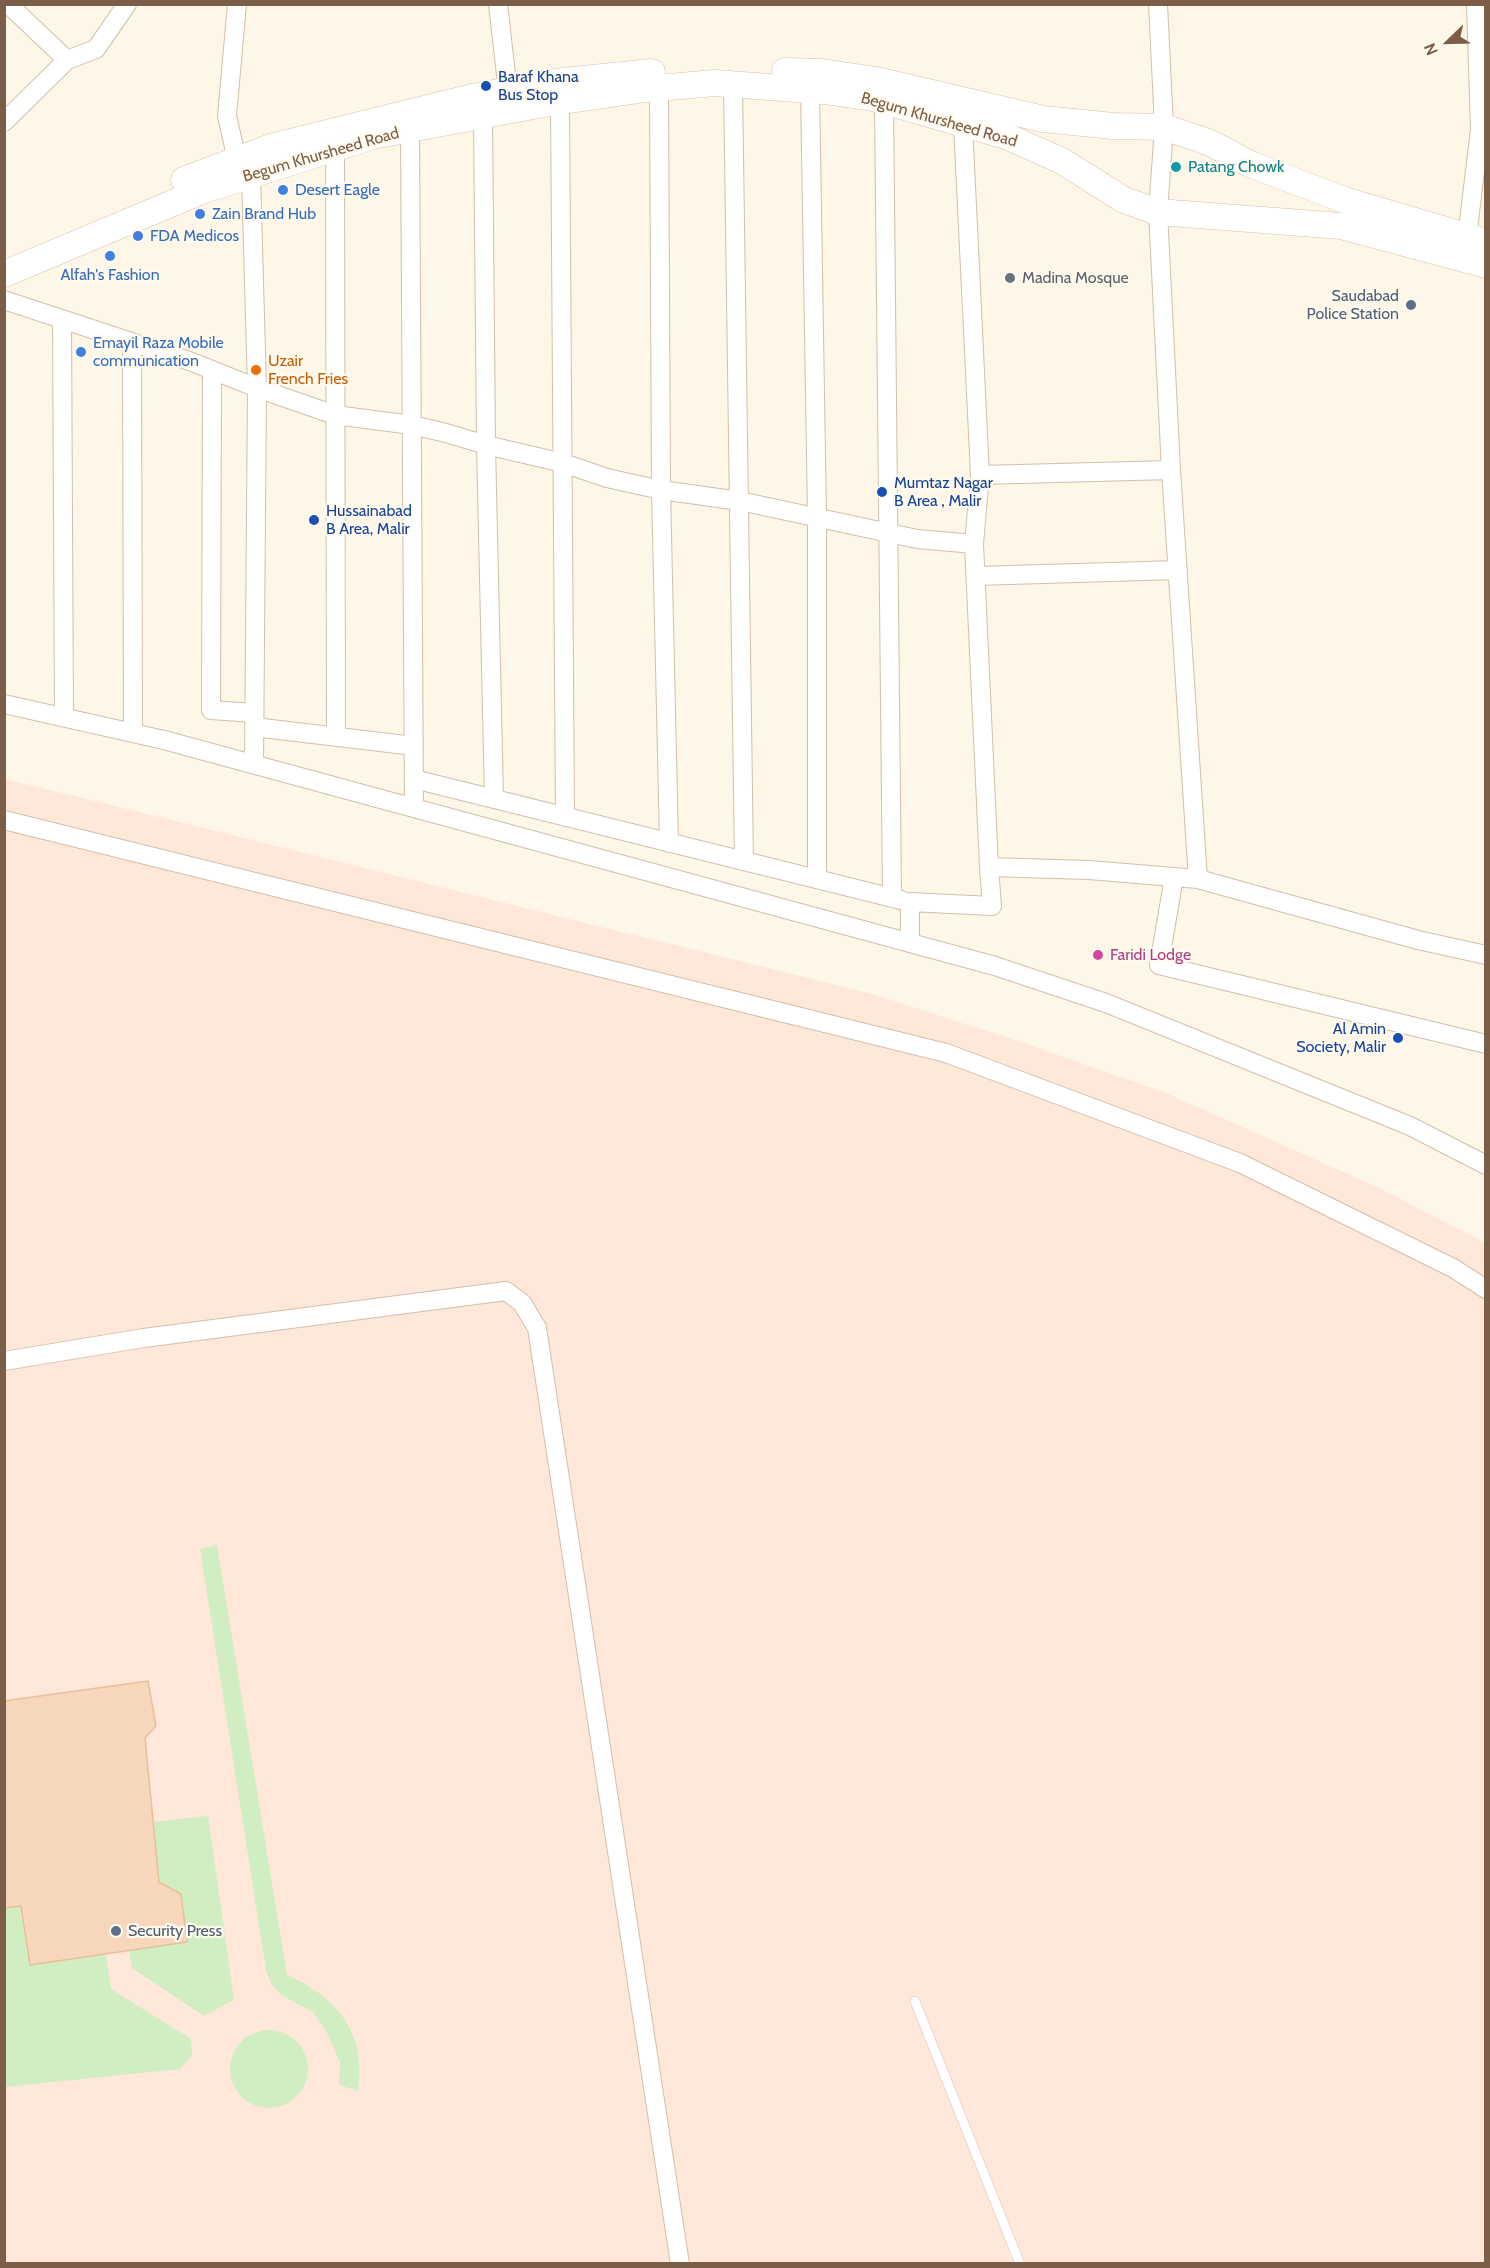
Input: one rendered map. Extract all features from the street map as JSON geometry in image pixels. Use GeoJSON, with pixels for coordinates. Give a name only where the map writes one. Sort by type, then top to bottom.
{"type":"FeatureCollection","features":[{"type":"Feature","properties":{"kind":"main road","name":"Begum Khursheed Road"},"geometry":{"type":"LineString","coordinates":[[4,274],[204,190],[244,168],[274,146],[508,100],[613,76],[713,68],[822,72],[876,80],[1043,119],[1113,126],[1164,127],[1210,143],[1250,164],[1344,200],[1476,240]]}},
{"type":"Feature","properties":{"kind":"main road","name":"Begum Khursheed Road"},"geometry":{"type":"LineString","coordinates":[[4,257],[39,244],[178,182],[335,148],[373,136],[483,116],[508,100],[560,102],[659,88],[715,83],[810,89],[884,101],[1006,136],[1090,177],[1124,200],[1158,212],[1341,226],[1485,265]]}},
{"type":"Feature","properties":{"kind":"street"},"geometry":{"type":"LineString","coordinates":[[8,4],[67,60]]}},
{"type":"Feature","properties":{"kind":"street"},"geometry":{"type":"LineString","coordinates":[[4,122],[67,60],[96,49],[127,4]]}},
{"type":"Feature","properties":{"kind":"street"},"geometry":{"type":"LineString","coordinates":[[237,4],[227,116],[244,168],[257,388],[254,764]]}},
{"type":"Feature","properties":{"kind":"street"},"geometry":{"type":"LineString","coordinates":[[498,4],[508,100]]}},
{"type":"Feature","properties":{"kind":"street"},"geometry":{"type":"LineString","coordinates":[[1158,4],[1164,127],[1158,212],[1171,470],[1198,879]]}},
{"type":"Feature","properties":{"kind":"street"},"geometry":{"type":"LineString","coordinates":[[1476,240],[1483,131],[1479,13]]}},
{"type":"Feature","properties":{"kind":"street"},"geometry":{"type":"LineString","coordinates":[[733,84],[744,861]]}},
{"type":"Feature","properties":{"kind":"street"},"geometry":{"type":"LineString","coordinates":[[659,88],[661,490],[669,843]]}},
{"type":"Feature","properties":{"kind":"street"},"geometry":{"type":"LineString","coordinates":[[810,89],[817,516],[817,879]]}},
{"type":"Feature","properties":{"kind":"street"},"geometry":{"type":"LineString","coordinates":[[884,101],[891,898]]}},
{"type":"Feature","properties":{"kind":"street"},"geometry":{"type":"LineString","coordinates":[[560,102],[565,817]]}},
{"type":"Feature","properties":{"kind":"street"},"geometry":{"type":"LineString","coordinates":[[483,116],[486,445],[494,799]]}},
{"type":"Feature","properties":{"kind":"street"},"geometry":{"type":"LineString","coordinates":[[414,779],[891,898],[910,902],[992,906],[974,544],[980,475],[963,124]]}},
{"type":"Feature","properties":{"kind":"street"},"geometry":{"type":"LineString","coordinates":[[410,129],[414,808]]}},
{"type":"Feature","properties":{"kind":"street"},"geometry":{"type":"LineString","coordinates":[[335,148],[336,737]]}},
{"type":"Feature","properties":{"kind":"street"},"geometry":{"type":"LineString","coordinates":[[4,300],[212,370],[335,415],[412,425],[563,463],[607,478],[661,490],[740,501],[917,539],[974,544]]}},
{"type":"Feature","properties":{"kind":"street"},"geometry":{"type":"LineString","coordinates":[[62,319],[64,717]]}},
{"type":"Feature","properties":{"kind":"street"},"geometry":{"type":"LineString","coordinates":[[132,343],[133,733]]}},
{"type":"Feature","properties":{"kind":"street"},"geometry":{"type":"LineString","coordinates":[[212,370],[211,710],[336,737],[414,746]]}},
{"type":"Feature","properties":{"kind":"street"},"geometry":{"type":"LineString","coordinates":[[980,475],[1171,470]]}},
{"type":"Feature","properties":{"kind":"street"},"geometry":{"type":"LineString","coordinates":[[976,576],[1178,570]]}},
{"type":"Feature","properties":{"kind":"street"},"geometry":{"type":"LineString","coordinates":[[4,704],[133,733],[254,764],[995,966],[1106,1004],[1410,1126],[1485,1165]]}},
{"type":"Feature","properties":{"kind":"street"},"geometry":{"type":"LineString","coordinates":[[4,820],[946,1053],[1240,1163],[1453,1268],[1485,1288]]}},
{"type":"Feature","properties":{"kind":"street"},"geometry":{"type":"LineString","coordinates":[[989,867],[1089,870],[1198,879],[1418,940],[1485,955]]}},
{"type":"Feature","properties":{"kind":"street"},"geometry":{"type":"LineString","coordinates":[[1174,877],[1159,965],[1485,1044]]}},
{"type":"Feature","properties":{"kind":"street"},"geometry":{"type":"LineString","coordinates":[[910,902],[910,943]]}},
{"type":"Feature","properties":{"kind":"street"},"geometry":{"type":"LineString","coordinates":[[4,1361],[144,1338],[506,1291],[522,1303],[537,1328],[680,2264]]}},
{"type":"Feature","properties":{"kind":"lane"},"geometry":{"type":"LineString","coordinates":[[915,2001],[1020,2264]]}},
{"type":"Feature","properties":{"kind":"shaded area"},"geometry":{"type":"Polygon","coordinates":[[[5,779],[872,994],[1021,1042],[1168,1094],[1377,1187],[1485,1243],[1485,2263],[5,2264],[5,779]]]}},
{"type":"Feature","properties":{"kind":"green space"},"geometry":{"type":"Polygon","coordinates":[[[217,1545],[287,1975],[320,1994],[345,2020],[358,2052],[360,2070],[358,2091],[339,2085],[340,2062],[325,2029],[313,2012],[281,1995],[271,1984],[266,1970],[200,1549],[217,1545]]]}},
{"type":"Feature","properties":{"kind":"green space"},"geometry":{"type":"Polygon","coordinates":[[[208,1816],[234,2000],[204,2016],[132,1968],[129,1950],[181,1894],[159,1882],[153,1822],[208,1816]]]}},
{"type":"Feature","properties":{"kind":"green space"},"geometry":{"type":"Polygon","coordinates":[[[21,1906],[30,1965],[106,1954],[111,1989],[191,2039],[192,2055],[180,2069],[5,2087],[5,1908],[21,1906]]]}},
{"type":"Feature","properties":{"kind":"green space"},"geometry":{"type":"Polygon","coordinates":[[[269,2030],[284,2033],[296,2042],[305,2054],[308,2069],[305,2084],[296,2096],[284,2105],[269,2108],[254,2105],[242,2096],[233,2084],[230,2069],[233,2054],[242,2042],[254,2033],[269,2030]]]}},
{"type":"Feature","properties":{"kind":"building"},"geometry":{"type":"Polygon","coordinates":[[[148,1681],[156,1726],[145,1738],[159,1882],[181,1894],[187,1942],[30,1965],[21,1906],[4,1908],[4,1701],[148,1681]]]}},
{"type":"Feature","properties":{"kind":"place","name":"Baraf Khana Bus Stop"},"geometry":{"type":"Point","coordinates":[486,86]}},
{"type":"Feature","properties":{"kind":"place","name":"Patang Chowk"},"geometry":{"type":"Point","coordinates":[1176,167]}},
{"type":"Feature","properties":{"kind":"place","name":"Desert Eagle"},"geometry":{"type":"Point","coordinates":[283,190]}},
{"type":"Feature","properties":{"kind":"place","name":"Zain Brand Hub"},"geometry":{"type":"Point","coordinates":[200,214]}},
{"type":"Feature","properties":{"kind":"place","name":"FDA Medicos"},"geometry":{"type":"Point","coordinates":[138,236]}},
{"type":"Feature","properties":{"kind":"place","name":"Alfah's Fashion"},"geometry":{"type":"Point","coordinates":[110,256]}},
{"type":"Feature","properties":{"kind":"place","name":"Madina Mosque"},"geometry":{"type":"Point","coordinates":[1010,278]}},
{"type":"Feature","properties":{"kind":"place","name":"Saudabad Police Station"},"geometry":{"type":"Point","coordinates":[1411,305]}},
{"type":"Feature","properties":{"kind":"place","name":"Emayil Raza Mobile communication"},"geometry":{"type":"Point","coordinates":[81,352]}},
{"type":"Feature","properties":{"kind":"place","name":"Uzair French Fries"},"geometry":{"type":"Point","coordinates":[256,370]}},
{"type":"Feature","properties":{"kind":"place","name":"Mumtaz Nagar B Area , Malir"},"geometry":{"type":"Point","coordinates":[882,492]}},
{"type":"Feature","properties":{"kind":"place","name":"Hussainabad B Area, Malir"},"geometry":{"type":"Point","coordinates":[314,520]}},
{"type":"Feature","properties":{"kind":"place","name":"Faridi Lodge"},"geometry":{"type":"Point","coordinates":[1098,955]}},
{"type":"Feature","properties":{"kind":"place","name":"Al Amin Society, Malir"},"geometry":{"type":"Point","coordinates":[1398,1038]}},
{"type":"Feature","properties":{"kind":"place","name":"Security Press"},"geometry":{"type":"Point","coordinates":[116,1931]}}]}
